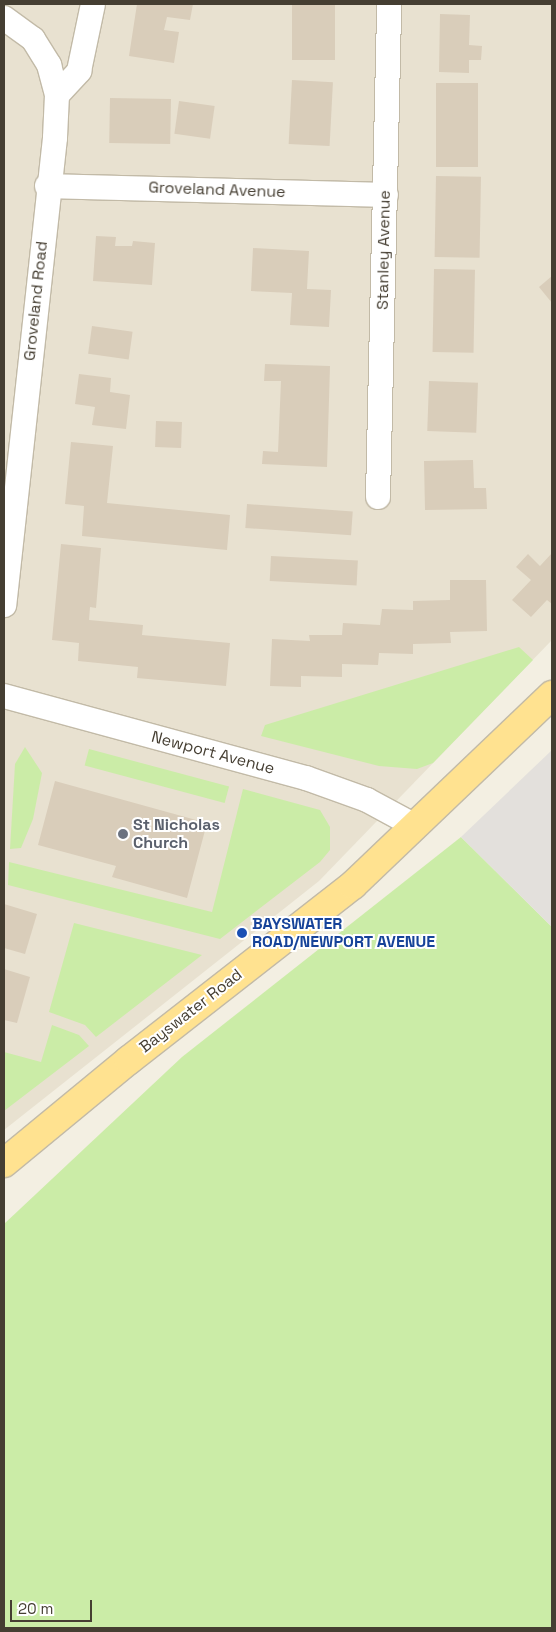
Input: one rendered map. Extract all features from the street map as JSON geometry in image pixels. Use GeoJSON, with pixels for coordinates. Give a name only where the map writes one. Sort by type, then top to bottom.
{"type":"FeatureCollection","features":[{"type":"Feature","properties":{"kind":"main road","name":"Bayswater Road"},"geometry":{"type":"LineString","coordinates":[[4,1162],[129,1060],[353,885],[552,695]]}},
{"type":"Feature","properties":{"kind":"street"},"geometry":{"type":"LineString","coordinates":[[57,95],[79,71],[93,4]]}},
{"type":"Feature","properties":{"kind":"street","name":"Stanley Avenue"},"geometry":{"type":"LineString","coordinates":[[378,497],[389,4]]}},
{"type":"Feature","properties":{"kind":"street","name":"Groveland Road"},"geometry":{"type":"LineString","coordinates":[[4,18],[33,39],[49,65],[57,95],[55,138],[47,186],[4,605]]}},
{"type":"Feature","properties":{"kind":"street","name":"Groveland Avenue"},"geometry":{"type":"LineString","coordinates":[[47,186],[386,195]]}},
{"type":"Feature","properties":{"kind":"street","name":"Newport Avenue"},"geometry":{"type":"LineString","coordinates":[[4,696],[306,778],[368,800],[415,826]]}},
{"type":"Feature","properties":{"kind":"shaded area"},"geometry":{"type":"Polygon","coordinates":[[[4,4],[552,4],[552,640],[319,881],[4,1130],[4,4]]]}},
{"type":"Feature","properties":{"kind":"shaded area"},"geometry":{"type":"Polygon","coordinates":[[[552,750],[552,927],[461,837],[552,750]]]}},
{"type":"Feature","properties":{"kind":"green space"},"geometry":{"type":"Polygon","coordinates":[[[519,647],[533,660],[433,763],[417,769],[379,766],[261,736],[265,725],[519,647]]]}},
{"type":"Feature","properties":{"kind":"green space"},"geometry":{"type":"Polygon","coordinates":[[[25,747],[42,773],[33,819],[21,848],[10,849],[15,764],[25,747]]]}},
{"type":"Feature","properties":{"kind":"green space"},"geometry":{"type":"Polygon","coordinates":[[[89,749],[229,787],[225,803],[85,765],[89,749]]]}},
{"type":"Feature","properties":{"kind":"green space"},"geometry":{"type":"Polygon","coordinates":[[[243,789],[320,810],[330,827],[330,850],[320,862],[220,939],[8,885],[9,862],[212,912],[243,789]]]}},
{"type":"Feature","properties":{"kind":"green space"},"geometry":{"type":"Polygon","coordinates":[[[461,837],[552,927],[552,1628],[4,1628],[4,1224],[182,1057],[461,837]]]}},
{"type":"Feature","properties":{"kind":"green space"},"geometry":{"type":"Polygon","coordinates":[[[74,923],[202,955],[96,1037],[85,1025],[49,1012],[74,923]]]}},
{"type":"Feature","properties":{"kind":"green space"},"geometry":{"type":"Polygon","coordinates":[[[52,1025],[79,1035],[89,1046],[4,1111],[4,1052],[41,1062],[52,1025]]]}},
{"type":"Feature","properties":{"kind":"building"},"geometry":{"type":"Polygon","coordinates":[[[137,4],[193,4],[190,20],[167,17],[164,30],[179,32],[174,63],[129,56],[137,4]]]}},
{"type":"Feature","properties":{"kind":"building"},"geometry":{"type":"Polygon","coordinates":[[[292,4],[335,4],[335,60],[292,60],[292,4]]]}},
{"type":"Feature","properties":{"kind":"building"},"geometry":{"type":"Polygon","coordinates":[[[440,14],[470,15],[469,45],[482,46],[481,60],[469,60],[469,73],[439,72],[440,14]]]}},
{"type":"Feature","properties":{"kind":"building"},"geometry":{"type":"Polygon","coordinates":[[[292,80],[333,82],[330,146],[289,144],[292,80]]]}},
{"type":"Feature","properties":{"kind":"building"},"geometry":{"type":"Polygon","coordinates":[[[436,83],[478,83],[478,167],[436,167],[436,83]]]}},
{"type":"Feature","properties":{"kind":"building"},"geometry":{"type":"Polygon","coordinates":[[[110,98],[171,99],[170,144],[109,143],[110,98]]]}},
{"type":"Feature","properties":{"kind":"building"},"geometry":{"type":"Polygon","coordinates":[[[179,101],[215,106],[210,139],[174,134],[179,101]]]}},
{"type":"Feature","properties":{"kind":"building"},"geometry":{"type":"Polygon","coordinates":[[[436,176],[481,177],[480,258],[435,257],[436,176]]]}},
{"type":"Feature","properties":{"kind":"building"},"geometry":{"type":"Polygon","coordinates":[[[96,236],[116,237],[115,246],[132,246],[133,241],[155,243],[152,285],[93,281],[96,236]]]}},
{"type":"Feature","properties":{"kind":"building"},"geometry":{"type":"Polygon","coordinates":[[[253,248],[309,251],[307,289],[331,290],[329,327],[290,325],[292,293],[251,291],[253,248]]]}},
{"type":"Feature","properties":{"kind":"building"},"geometry":{"type":"Polygon","coordinates":[[[434,269],[475,270],[474,353],[433,352],[434,269]]]}},
{"type":"Feature","properties":{"kind":"building"},"geometry":{"type":"Polygon","coordinates":[[[552,276],[552,303],[539,287],[552,276]]]}},
{"type":"Feature","properties":{"kind":"building"},"geometry":{"type":"Polygon","coordinates":[[[92,326],[133,332],[129,359],[88,354],[92,326]]]}},
{"type":"Feature","properties":{"kind":"building"},"geometry":{"type":"Polygon","coordinates":[[[265,364],[330,366],[327,467],[262,464],[263,451],[278,452],[281,381],[264,381],[265,364]]]}},
{"type":"Feature","properties":{"kind":"building"},"geometry":{"type":"Polygon","coordinates":[[[79,374],[111,378],[110,392],[130,395],[126,429],[92,425],[95,407],[75,404],[79,374]]]}},
{"type":"Feature","properties":{"kind":"building"},"geometry":{"type":"Polygon","coordinates":[[[429,381],[478,383],[476,433],[427,431],[429,381]]]}},
{"type":"Feature","properties":{"kind":"building"},"geometry":{"type":"Polygon","coordinates":[[[156,421],[182,422],[181,448],[155,447],[156,421]]]}},
{"type":"Feature","properties":{"kind":"building"},"geometry":{"type":"Polygon","coordinates":[[[71,442],[113,446],[107,503],[230,515],[227,550],[82,536],[84,506],[65,504],[71,442]]]}},
{"type":"Feature","properties":{"kind":"building"},"geometry":{"type":"Polygon","coordinates":[[[473,460],[474,488],[486,488],[487,509],[425,510],[424,461],[473,460]]]}},
{"type":"Feature","properties":{"kind":"building"},"geometry":{"type":"Polygon","coordinates":[[[247,504],[353,511],[351,535],[245,528],[247,504]]]}},
{"type":"Feature","properties":{"kind":"building"},"geometry":{"type":"Polygon","coordinates":[[[61,544],[101,548],[96,608],[90,607],[89,620],[143,625],[142,635],[230,643],[226,686],[137,678],[138,667],[78,661],[79,643],[52,640],[61,544]]]}},
{"type":"Feature","properties":{"kind":"building"},"geometry":{"type":"Polygon","coordinates":[[[552,553],[552,604],[547,600],[531,617],[512,600],[531,580],[516,567],[528,554],[540,566],[552,553]]]}},
{"type":"Feature","properties":{"kind":"building"},"geometry":{"type":"Polygon","coordinates":[[[271,556],[358,561],[357,586],[270,581],[271,556]]]}},
{"type":"Feature","properties":{"kind":"building"},"geometry":{"type":"Polygon","coordinates":[[[450,580],[486,580],[487,631],[450,632],[451,643],[413,644],[413,654],[379,653],[378,665],[342,664],[342,677],[301,676],[301,687],[270,686],[272,639],[310,641],[309,635],[342,635],[343,623],[380,625],[382,609],[413,610],[413,601],[450,600],[450,580]]]}},
{"type":"Feature","properties":{"kind":"building","name":"St Nicholas Church"},"geometry":{"type":"Polygon","coordinates":[[[55,781],[207,823],[187,898],[112,877],[116,866],[38,845],[55,781]]]}},
{"type":"Feature","properties":{"kind":"building"},"geometry":{"type":"Polygon","coordinates":[[[4,904],[37,914],[25,954],[4,948],[4,904]]]}},
{"type":"Feature","properties":{"kind":"building"},"geometry":{"type":"Polygon","coordinates":[[[4,969],[30,977],[17,1023],[4,1020],[4,969]]]}},
{"type":"Feature","properties":{"kind":"place","name":"St Nicholas Church"},"geometry":{"type":"Point","coordinates":[123,834]}},
{"type":"Feature","properties":{"kind":"place","name":"BAYSWATER ROAD/NEWPORT AVENUE"},"geometry":{"type":"Point","coordinates":[242,933]}}]}
